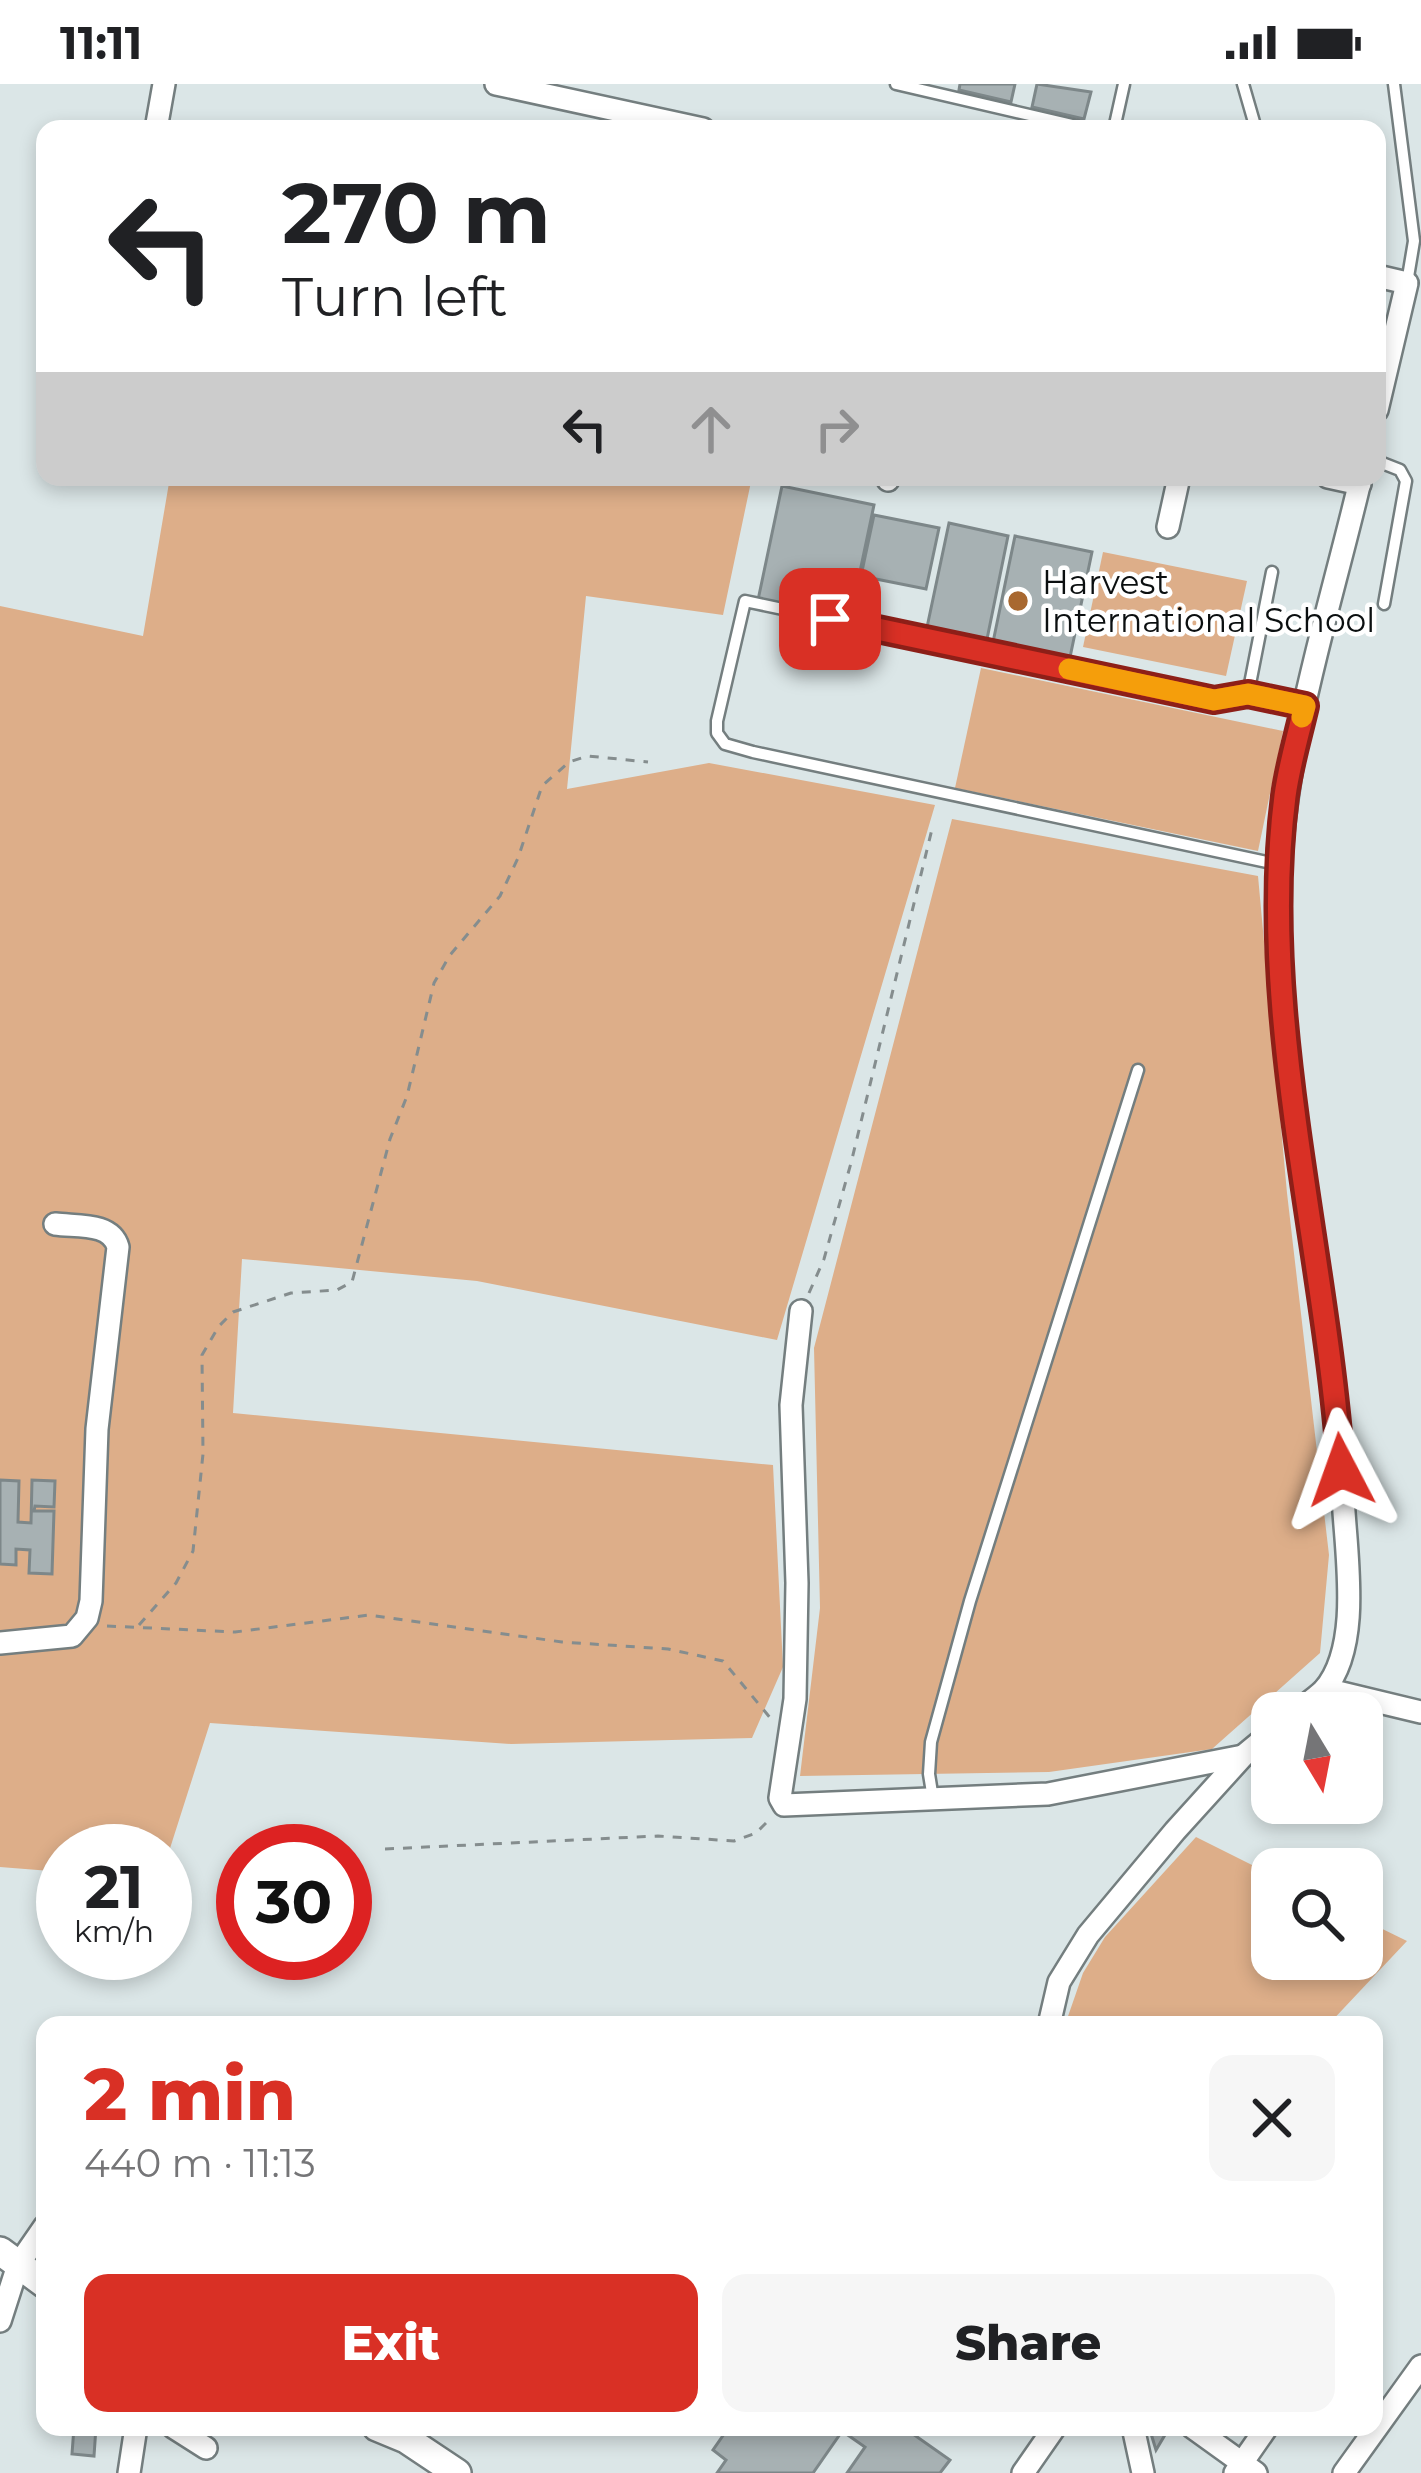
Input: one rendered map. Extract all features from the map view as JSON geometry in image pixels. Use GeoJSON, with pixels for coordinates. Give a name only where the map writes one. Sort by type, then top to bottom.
{"type":"FeatureCollection","features":[{"type":"Feature","properties":{"kind":"street"},"geometry":{"type":"LineString","coordinates":[[158,120],[164,84]]}},
{"type":"Feature","properties":{"kind":"street"},"geometry":{"type":"LineString","coordinates":[[496,84],[662,120]]}},
{"type":"Feature","properties":{"kind":"street"},"geometry":{"type":"LineString","coordinates":[[1386,278],[1407,283],[1386,372]]}},
{"type":"Feature","properties":{"kind":"street"},"geometry":{"type":"LineString","coordinates":[[1168,527],[1176,486]]}},
{"type":"Feature","properties":{"kind":"street"},"geometry":{"type":"LineString","coordinates":[[1320,1692],[1341,1659],[1348,1617],[1334,1366],[1297,1119],[1282,970],[1281,865],[1285,795],[1359,486]]}},
{"type":"Feature","properties":{"kind":"street"},"geometry":{"type":"LineString","coordinates":[[0,1643],[71,1636],[87,1618],[91,1601],[97,1429],[118,1247],[116,1237],[107,1230],[55,1224]]}},
{"type":"Feature","properties":{"kind":"street"},"geometry":{"type":"LineString","coordinates":[[801,1311],[791,1405],[795,1699],[780,1798],[784,1804],[1048,1794],[1244,1756]]}},
{"type":"Feature","properties":{"kind":"street"},"geometry":{"type":"LineString","coordinates":[[1324,1689],[1421,1712]]}},
{"type":"Feature","properties":{"kind":"street"},"geometry":{"type":"LineString","coordinates":[[1051,2016],[1059,1982],[1088,1935],[1251,1750]]}},
{"type":"Feature","properties":{"kind":"street"},"geometry":{"type":"LineString","coordinates":[[0,2321],[9,2258],[36,2234]]}},
{"type":"Feature","properties":{"kind":"street"},"geometry":{"type":"LineString","coordinates":[[9,2258],[36,2278]]}},
{"type":"Feature","properties":{"kind":"street"},"geometry":{"type":"LineString","coordinates":[[1383,2419],[1421,2366]]}},
{"type":"Feature","properties":{"kind":"street"},"geometry":{"type":"LineString","coordinates":[[129,2473],[135,2436]]}},
{"type":"Feature","properties":{"kind":"street"},"geometry":{"type":"LineString","coordinates":[[187,2436],[206,2448]]}},
{"type":"Feature","properties":{"kind":"street"},"geometry":{"type":"LineString","coordinates":[[398,2436],[457,2473]]}},
{"type":"Feature","properties":{"kind":"street"},"geometry":{"type":"LineString","coordinates":[[1023,2473],[1049,2436]]}},
{"type":"Feature","properties":{"kind":"street"},"geometry":{"type":"LineString","coordinates":[[1135,2436],[1143,2473]]}},
{"type":"Feature","properties":{"kind":"street"},"geometry":{"type":"LineString","coordinates":[[1205,2436],[1244,2470],[1262,2436]]}},
{"type":"Feature","properties":{"kind":"street"},"geometry":{"type":"LineString","coordinates":[[1344,2473],[1371,2436]]}},
{"type":"Feature","properties":{"kind":"lane"},"geometry":{"type":"LineString","coordinates":[[896,84],[1051,120]]}},
{"type":"Feature","properties":{"kind":"lane"},"geometry":{"type":"LineString","coordinates":[[1116,120],[1124,84]]}},
{"type":"Feature","properties":{"kind":"lane"},"geometry":{"type":"LineString","coordinates":[[1243,84],[1253,120]]}},
{"type":"Feature","properties":{"kind":"lane"},"geometry":{"type":"LineString","coordinates":[[1394,84],[1414,241],[1407,283]]}},
{"type":"Feature","properties":{"kind":"lane"},"geometry":{"type":"LineString","coordinates":[[1384,604],[1407,492],[1400,470],[1386,465]]}},
{"type":"Feature","properties":{"kind":"lane"},"geometry":{"type":"LineString","coordinates":[[1248,694],[1271,572]]}},
{"type":"Feature","properties":{"kind":"lane"},"geometry":{"type":"LineString","coordinates":[[1281,865],[754,752],[725,744],[717,733],[717,721],[745,601],[1214,700],[1248,694],[1305,706]]}},
{"type":"Feature","properties":{"kind":"lane"},"geometry":{"type":"LineString","coordinates":[[933,1799],[928,1774],[931,1742],[970,1601],[1138,1070]]}},
{"type":"Feature","properties":{"kind":"path"},"geometry":{"type":"LineString","coordinates":[[139,1625],[176,1583],[194,1550],[203,1454],[202,1355],[218,1326],[233,1312],[291,1292],[337,1290],[352,1282],[390,1139],[407,1096],[434,983],[450,955],[500,896],[542,786],[569,762],[588,756],[648,762]]}},
{"type":"Feature","properties":{"kind":"path"},"geometry":{"type":"LineString","coordinates":[[801,1311],[824,1259],[845,1183],[933,825]]}},
{"type":"Feature","properties":{"kind":"path"},"geometry":{"type":"LineString","coordinates":[[71,1636],[110,1625],[235,1632],[370,1615],[562,1642],[668,1649],[723,1661],[789,1740]]}},
{"type":"Feature","properties":{"kind":"path"},"geometry":{"type":"LineString","coordinates":[[385,1849],[658,1836],[734,1840],[756,1833],[784,1804]]}},
{"type":"Feature","properties":{"kind":"shaded area"},"geometry":{"type":"Polygon","coordinates":[[[168,486],[750,486],[723,615],[586,596],[567,789],[709,763],[935,805],[777,1340],[477,1281],[242,1259],[233,1413],[773,1465],[783,1667],[752,1738],[511,1744],[210,1723],[178,1824],[36,1824],[36,1870],[0,1867],[0,606],[143,636],[168,486]]]}},
{"type":"Feature","properties":{"kind":"shaded area"},"geometry":{"type":"Polygon","coordinates":[[[1103,552],[1247,581],[1226,676],[1083,647],[1103,552]]]}},
{"type":"Feature","properties":{"kind":"shaded area"},"geometry":{"type":"Polygon","coordinates":[[[981,668],[1283,731],[1258,851],[955,788],[981,668]]]}},
{"type":"Feature","properties":{"kind":"shaded area"},"geometry":{"type":"Polygon","coordinates":[[[952,819],[1258,876],[1287,1193],[1329,1555],[1320,1653],[1276,1692],[1251,1692],[1251,1714],[1212,1749],[1049,1772],[800,1776],[820,1608],[814,1348],[952,819]]]}},
{"type":"Feature","properties":{"kind":"shaded area"},"geometry":{"type":"Polygon","coordinates":[[[1196,1837],[1251,1864],[1251,1980],[1370,1980],[1336,2016],[1068,2016],[1083,1973],[1105,1937],[1196,1837]]]}},
{"type":"Feature","properties":{"kind":"shaded area"},"geometry":{"type":"Polygon","coordinates":[[[1383,1929],[1407,1941],[1383,1967],[1383,1929]]]}},
{"type":"Feature","properties":{"kind":"building"},"geometry":{"type":"Polygon","coordinates":[[[960,84],[1015,84],[1011,102],[959,90],[960,84]]]}},
{"type":"Feature","properties":{"kind":"building"},"geometry":{"type":"Polygon","coordinates":[[[1037,84],[1091,92],[1084,119],[1032,107],[1037,84]]]}},
{"type":"Feature","properties":{"kind":"building"},"geometry":{"type":"Polygon","coordinates":[[[782,486],[874,505],[850,619],[758,600],[782,486]]]}},
{"type":"Feature","properties":{"kind":"building"},"geometry":{"type":"Polygon","coordinates":[[[874,515],[939,528],[926,589],[861,576],[874,515]]]}},
{"type":"Feature","properties":{"kind":"building"},"geometry":{"type":"Polygon","coordinates":[[[949,523],[1008,536],[986,644],[926,632],[949,523]]]}},
{"type":"Feature","properties":{"kind":"building"},"geometry":{"type":"Polygon","coordinates":[[[1015,536],[1092,552],[1069,662],[992,647],[1015,536]]]}},
{"type":"Feature","properties":{"kind":"building"},"geometry":{"type":"Polygon","coordinates":[[[0,1480],[19,1481],[18,1522],[31,1523],[32,1480],[55,1481],[54,1507],[35,1506],[34,1511],[54,1511],[52,1574],[29,1573],[30,1550],[16,1549],[16,1565],[0,1564],[0,1480]]]}},
{"type":"Feature","properties":{"kind":"building"},"geometry":{"type":"Polygon","coordinates":[[[73,2436],[95,2436],[94,2456],[72,2454],[73,2436]]]}},
{"type":"Feature","properties":{"kind":"building"},"geometry":{"type":"Polygon","coordinates":[[[723,2436],[839,2436],[813,2473],[717,2473],[726,2460],[713,2450],[723,2436]]]}},
{"type":"Feature","properties":{"kind":"building"},"geometry":{"type":"Polygon","coordinates":[[[849,2436],[916,2436],[950,2460],[940,2473],[847,2473],[865,2447],[849,2436]]]}},
{"type":"Feature","properties":{"kind":"slow traffic"},"geometry":{"type":"LineString","coordinates":[[1069,669],[1214,700],[1248,694],[1305,706],[1302,717]]}},
{"type":"Feature","properties":{"kind":"place","name":"Harvest International School"},"geometry":{"type":"Point","coordinates":[1018,601]}},
{"type":"Feature","properties":{"kind":"route"},"geometry":{"type":"LineString","coordinates":[[830,619],[1214,700],[1248,694],[1305,706],[1285,795],[1279,903],[1282,970],[1297,1119],[1334,1366],[1341,1470]]}}]}
